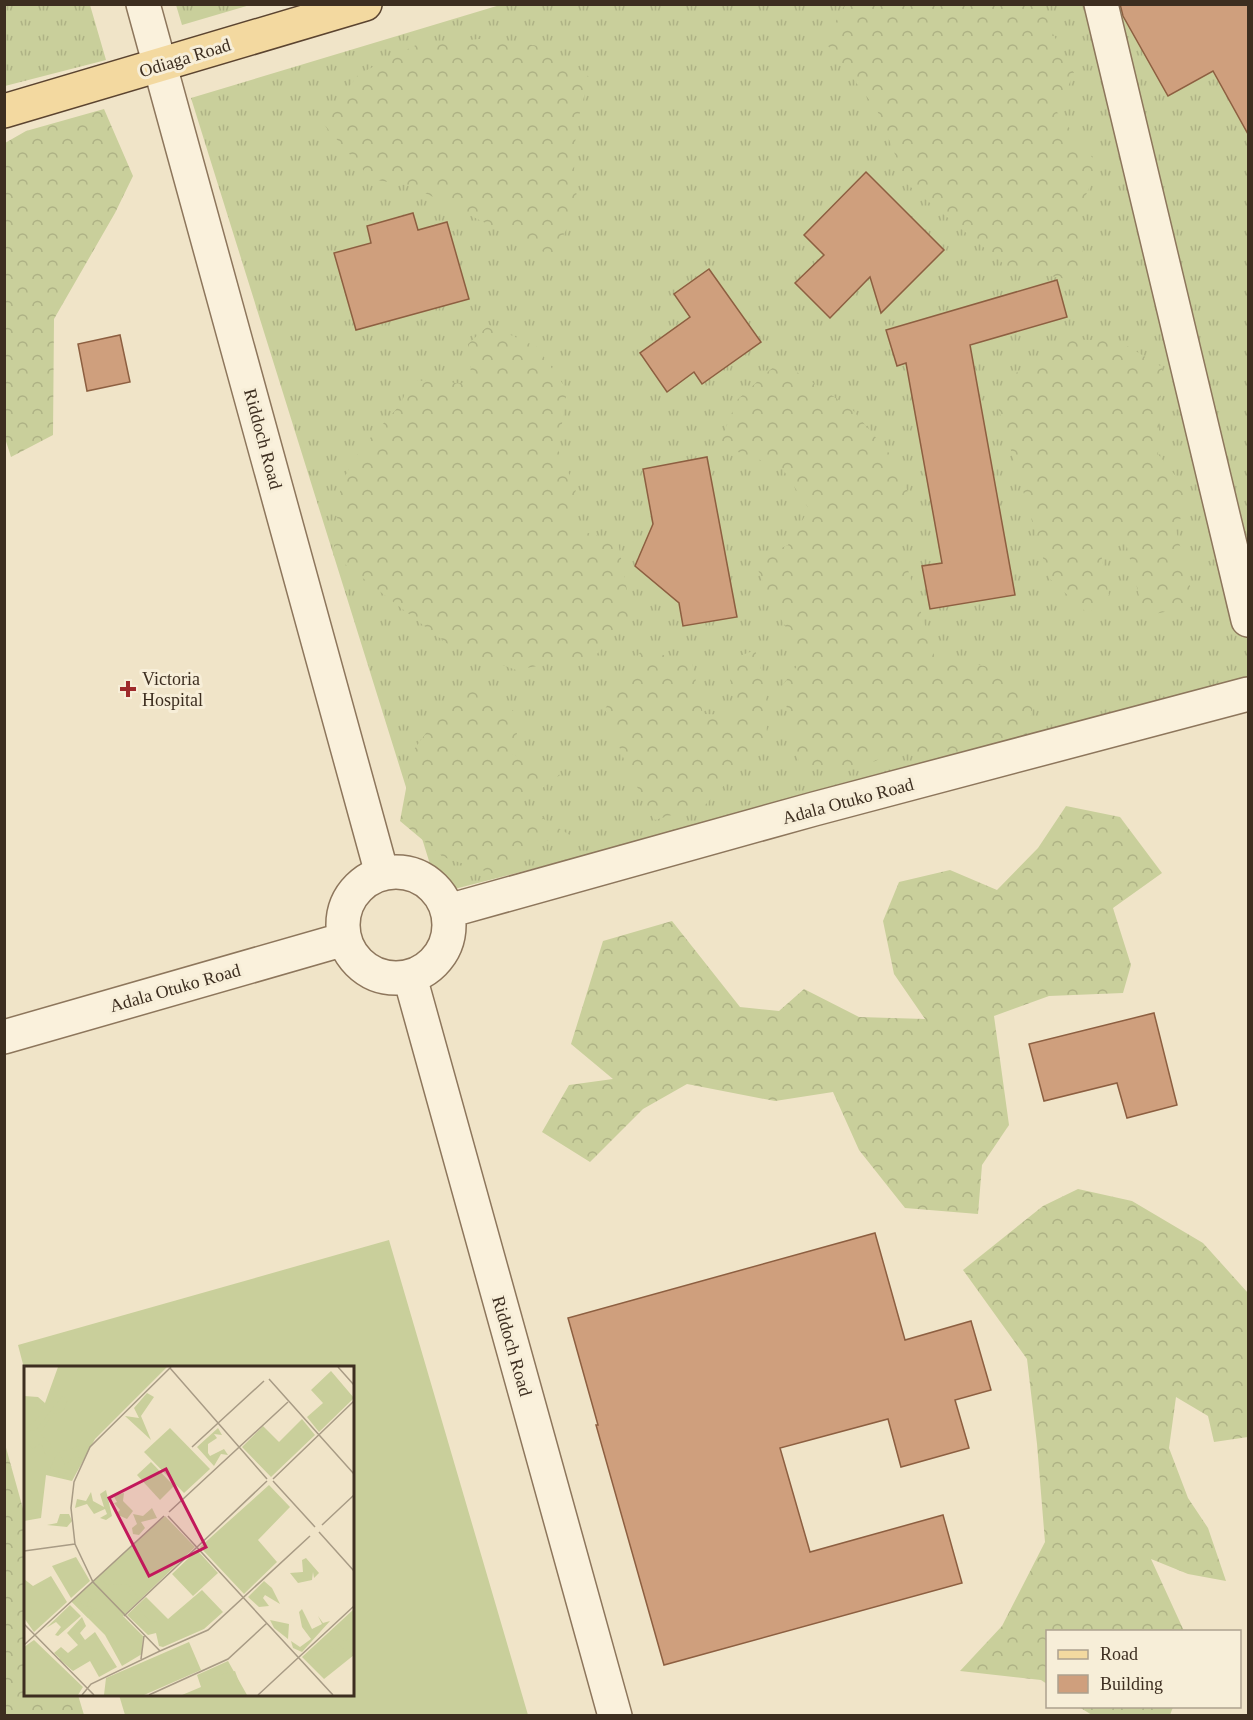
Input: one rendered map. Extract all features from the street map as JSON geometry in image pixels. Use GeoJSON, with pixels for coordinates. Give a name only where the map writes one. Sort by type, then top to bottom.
{"type":"FeatureCollection","features":[{"type":"Feature","properties":{"kind":"main road","name":"Odiaga Road"},"geometry":{"type":"LineString","coordinates":[[4,111],[365,4]]}},
{"type":"Feature","properties":{"kind":"street","name":"Riddoch Road"},"geometry":{"type":"LineString","coordinates":[[143,4],[382,874]]}},
{"type":"Feature","properties":{"kind":"street"},"geometry":{"type":"LineString","coordinates":[[1101,4],[1248,620]]}},
{"type":"Feature","properties":{"kind":"street","name":"Adala Otuko Road"},"geometry":{"type":"LineString","coordinates":[[448,911],[814,809],[1248,694]]}},
{"type":"Feature","properties":{"kind":"street"},"geometry":{"type":"LineString","coordinates":[[403,872],[422,879],[439,893],[448,911],[449,932],[442,952],[429,968],[410,977],[389,977],[369,970],[354,957],[345,939],[344,918],[350,899],[364,883],[382,874],[403,872]]}},
{"type":"Feature","properties":{"kind":"street","name":"Adala Otuko Road"},"geometry":{"type":"LineString","coordinates":[[4,1038],[345,939]]}},
{"type":"Feature","properties":{"kind":"street","name":"Riddoch Road"},"geometry":{"type":"LineString","coordinates":[[410,977],[615,1716]]}},
{"type":"Feature","properties":{"kind":"green space"},"geometry":{"type":"Polygon","coordinates":[[[5,4],[90,5],[106,60],[5,86],[5,4]]]}},
{"type":"Feature","properties":{"kind":"green space"},"geometry":{"type":"Polygon","coordinates":[[[176,4],[250,5],[182,25],[176,4]]]}},
{"type":"Feature","properties":{"kind":"green space"},"geometry":{"type":"Polygon","coordinates":[[[845,4],[1044,5],[1052,32],[1074,73],[1057,112],[1098,165],[1080,210],[1084,282],[1010,269],[907,184],[877,110],[825,42],[845,4]]]}},
{"type":"Feature","properties":{"kind":"green space"},"geometry":{"type":"Polygon","coordinates":[[[500,5],[1248,5],[1248,684],[439,893],[191,98],[500,5]]]}},
{"type":"Feature","properties":{"kind":"green space"},"geometry":{"type":"Polygon","coordinates":[[[490,38],[551,48],[589,77],[576,128],[574,172],[578,208],[552,256],[411,186],[371,179],[321,121],[359,74],[416,45],[490,38]]]}},
{"type":"Feature","properties":{"kind":"green space"},"geometry":{"type":"Polygon","coordinates":[[[104,109],[133,176],[115,213],[54,319],[53,435],[11,457],[4,435],[5,143],[26,131],[104,109]]]}},
{"type":"Feature","properties":{"kind":"green space"},"geometry":{"type":"Polygon","coordinates":[[[489,325],[537,347],[567,390],[558,450],[576,489],[568,527],[618,542],[632,617],[596,655],[516,670],[450,646],[333,555],[341,483],[362,447],[401,404],[410,380],[472,384],[468,344],[489,325]]]}},
{"type":"Feature","properties":{"kind":"green space"},"geometry":{"type":"Polygon","coordinates":[[[1065,339],[1119,341],[1162,367],[1158,454],[1190,494],[1176,530],[1195,606],[1144,616],[1125,539],[1099,544],[1109,595],[1088,614],[1049,578],[998,407],[1016,373],[1065,339]]]}},
{"type":"Feature","properties":{"kind":"green space"},"geometry":{"type":"Polygon","coordinates":[[[780,361],[851,408],[894,459],[917,514],[901,547],[935,658],[985,666],[1036,692],[1025,742],[984,764],[899,751],[856,769],[800,767],[782,686],[804,657],[773,606],[754,560],[788,545],[809,509],[782,468],[719,445],[737,400],[780,361]]]}},
{"type":"Feature","properties":{"kind":"green space"},"geometry":{"type":"Polygon","coordinates":[[[642,649],[692,663],[703,714],[736,715],[727,661],[755,650],[766,685],[767,747],[734,775],[705,805],[655,820],[628,770],[605,709],[642,649]]]}},
{"type":"Feature","properties":{"kind":"green space"},"geometry":{"type":"Polygon","coordinates":[[[471,682],[521,716],[512,754],[560,775],[526,800],[511,799],[573,837],[539,842],[500,876],[443,857],[400,821],[413,751],[446,705],[471,682]]]}},
{"type":"Feature","properties":{"kind":"green space"},"geometry":{"type":"Polygon","coordinates":[[[1066,806],[1120,817],[1162,873],[1113,908],[1131,965],[1123,993],[1049,996],[994,1016],[1009,1125],[982,1165],[978,1214],[905,1208],[859,1150],[833,1092],[775,1101],[687,1084],[643,1109],[590,1162],[542,1132],[569,1085],[613,1079],[571,1044],[603,941],[672,921],[740,1007],[779,1011],[804,989],[859,1017],[925,1019],[894,974],[883,921],[899,882],[950,870],[997,890],[1038,848],[1066,806]]]}},
{"type":"Feature","properties":{"kind":"green space"},"geometry":{"type":"Polygon","coordinates":[[[1078,1189],[1132,1201],[1203,1243],[1248,1293],[1248,1437],[1214,1442],[1208,1416],[1176,1397],[1169,1448],[1188,1498],[1208,1528],[1226,1581],[1188,1574],[1151,1559],[1184,1630],[1046,1630],[1046,1683],[1041,1680],[960,1671],[1002,1626],[1045,1542],[1027,1359],[963,1270],[1043,1206],[1078,1189]]]}},
{"type":"Feature","properties":{"kind":"green space"},"geometry":{"type":"Polygon","coordinates":[[[389,1240],[528,1715],[125,1715],[119,1696],[354,1696],[354,1366],[24,1366],[24,1368],[18,1345],[389,1240]]]}},
{"type":"Feature","properties":{"kind":"green space"},"geometry":{"type":"Polygon","coordinates":[[[5,1444],[24,1512],[24,1696],[78,1696],[84,1715],[5,1715],[5,1444]]]}},
{"type":"Feature","properties":{"kind":"green space"},"geometry":{"type":"Polygon","coordinates":[[[1081,1708],[1172,1708],[1170,1715],[1092,1715],[1081,1708]]]}},
{"type":"Feature","properties":{"kind":"building"},"geometry":{"type":"Polygon","coordinates":[[[1120,4],[1248,4],[1248,134],[1213,71],[1168,96],[1123,16],[1120,4]]]}},
{"type":"Feature","properties":{"kind":"building"},"geometry":{"type":"Polygon","coordinates":[[[866,172],[944,250],[881,313],[870,277],[830,318],[795,283],[824,255],[804,235],[866,172]]]}},
{"type":"Feature","properties":{"kind":"building"},"geometry":{"type":"Polygon","coordinates":[[[413,213],[418,230],[447,222],[469,299],[356,330],[334,253],[371,243],[367,226],[413,213]]]}},
{"type":"Feature","properties":{"kind":"building"},"geometry":{"type":"Polygon","coordinates":[[[709,269],[761,342],[702,384],[694,372],[667,392],[640,353],[690,317],[674,294],[709,269]]]}},
{"type":"Feature","properties":{"kind":"building"},"geometry":{"type":"Polygon","coordinates":[[[1057,280],[1067,317],[970,345],[1015,595],[930,609],[922,566],[942,563],[906,363],[897,366],[886,330],[1057,280]]]}},
{"type":"Feature","properties":{"kind":"building"},"geometry":{"type":"Polygon","coordinates":[[[120,335],[130,382],[87,391],[78,344],[120,335]]]}},
{"type":"Feature","properties":{"kind":"building"},"geometry":{"type":"Polygon","coordinates":[[[707,457],[737,617],[683,626],[679,603],[635,566],[653,524],[643,469],[707,457]]]}},
{"type":"Feature","properties":{"kind":"building"},"geometry":{"type":"Polygon","coordinates":[[[1154,1013],[1177,1105],[1127,1118],[1117,1083],[1044,1101],[1029,1044],[1154,1013]]]}},
{"type":"Feature","properties":{"kind":"building"},"geometry":{"type":"Polygon","coordinates":[[[875,1233],[905,1340],[971,1321],[991,1390],[955,1400],[969,1448],[901,1467],[888,1419],[780,1448],[810,1552],[943,1515],[962,1583],[664,1665],[568,1318],[875,1233]]]}},
{"type":"Feature","properties":{"kind":"place","name":"Victoria Hospital"},"geometry":{"type":"Point","coordinates":[128,689]}}]}
